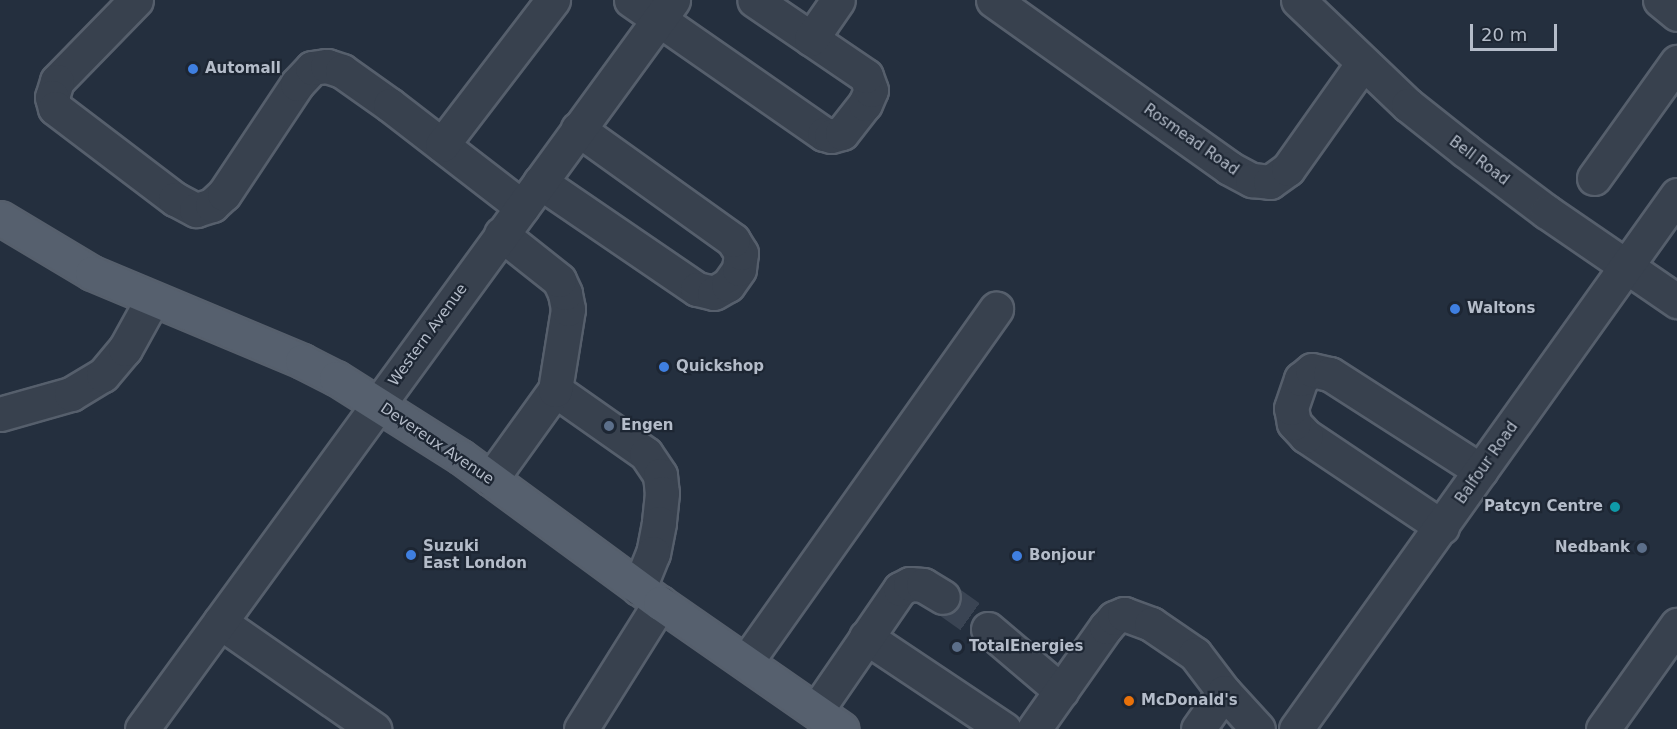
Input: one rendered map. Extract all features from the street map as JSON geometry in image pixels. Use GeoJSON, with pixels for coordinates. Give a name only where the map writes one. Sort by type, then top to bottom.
{"type":"FeatureCollection","features":[{"type":"Feature","properties":{"kind":"main road","name":"Devereux Avenue"},"geometry":{"type":"LineString","coordinates":[[0,218],[69,261],[152,300],[303,361],[378,404],[491,479],[649,595],[828,720]]}},
{"type":"Feature","properties":{"kind":"main road"},"geometry":{"type":"LineString","coordinates":[[0,241],[69,261]]}},
{"type":"Feature","properties":{"kind":"street"},"geometry":{"type":"LineString","coordinates":[[136,0],[57,81],[52,97],[55,108],[175,199],[196,210],[212,205],[224,194],[297,84],[312,68],[327,66],[342,71],[442,145],[697,289],[714,293],[728,285],[739,269],[741,254],[733,240],[578,129]]}},
{"type":"Feature","properties":{"kind":"street"},"geometry":{"type":"LineString","coordinates":[[442,145],[553,0]]}},
{"type":"Feature","properties":{"kind":"street"},"geometry":{"type":"LineString","coordinates":[[631,0],[666,10],[824,134],[837,136],[849,127],[865,104],[871,90],[870,82],[866,76],[754,0]]}},
{"type":"Feature","properties":{"kind":"street"},"geometry":{"type":"LineString","coordinates":[[811,39],[838,0]]}},
{"type":"Feature","properties":{"kind":"street","name":"Rosmead Road"},"geometry":{"type":"LineString","coordinates":[[993,0],[1229,168],[1252,180],[1270,182],[1288,169],[1363,63]]}},
{"type":"Feature","properties":{"kind":"street","name":"Bell Road"},"geometry":{"type":"LineString","coordinates":[[1298,0],[1408,105],[1466,151],[1677,301]]}},
{"type":"Feature","properties":{"kind":"street"},"geometry":{"type":"LineString","coordinates":[[1660,0],[1677,14]]}},
{"type":"Feature","properties":{"kind":"street","name":"Western Avenue"},"geometry":{"type":"LineString","coordinates":[[142,729],[666,10]]}},
{"type":"Feature","properties":{"kind":"street"},"geometry":{"type":"LineString","coordinates":[[1594,178],[1677,62]]}},
{"type":"Feature","properties":{"kind":"street","name":"Balfour Road"},"geometry":{"type":"LineString","coordinates":[[1296,729],[1677,195]]}},
{"type":"Feature","properties":{"kind":"street"},"geometry":{"type":"LineString","coordinates":[[491,479],[555,390],[568,309],[565,293],[559,280],[501,234]]}},
{"type":"Feature","properties":{"kind":"street"},"geometry":{"type":"LineString","coordinates":[[0,414],[71,394],[103,375],[125,349],[152,300]]}},
{"type":"Feature","properties":{"kind":"street"},"geometry":{"type":"LineString","coordinates":[[746,663],[996,309]]}},
{"type":"Feature","properties":{"kind":"street"},"geometry":{"type":"LineString","coordinates":[[1442,527],[1306,436],[1294,423],[1291,408],[1301,379],[1312,370],[1330,374],[1481,471]]}},
{"type":"Feature","properties":{"kind":"street"},"geometry":{"type":"LineString","coordinates":[[555,390],[646,454],[660,475],[662,493],[659,523],[652,553],[649,595],[581,729]]}},
{"type":"Feature","properties":{"kind":"street"},"geometry":{"type":"LineString","coordinates":[[828,720],[866,637],[900,589],[910,584],[923,585],[943,597]]}},
{"type":"Feature","properties":{"kind":"street"},"geometry":{"type":"LineString","coordinates":[[1034,729],[1106,627],[1114,618],[1124,614],[1151,624],[1195,654],[1224,692],[1258,729]]}},
{"type":"Feature","properties":{"kind":"street"},"geometry":{"type":"LineString","coordinates":[[220,622],[374,729]]}},
{"type":"Feature","properties":{"kind":"street"},"geometry":{"type":"LineString","coordinates":[[1603,729],[1677,625]]}},
{"type":"Feature","properties":{"kind":"street"},"geometry":{"type":"LineString","coordinates":[[988,629],[1061,691]]}},
{"type":"Feature","properties":{"kind":"street"},"geometry":{"type":"LineString","coordinates":[[866,637],[1004,729]]}},
{"type":"Feature","properties":{"kind":"street"},"geometry":{"type":"LineString","coordinates":[[1198,729],[1224,692]]}},
{"type":"Feature","properties":{"kind":"tunnel"},"geometry":{"type":"LineString","coordinates":[[943,597],[988,629]]}},
{"type":"Feature","properties":{"kind":"place","name":"Automall"},"geometry":{"type":"Point","coordinates":[193,69]}},
{"type":"Feature","properties":{"kind":"place","name":"Waltons"},"geometry":{"type":"Point","coordinates":[1455,309]}},
{"type":"Feature","properties":{"kind":"place","name":"Quickshop"},"geometry":{"type":"Point","coordinates":[664,367]}},
{"type":"Feature","properties":{"kind":"place","name":"Engen"},"geometry":{"type":"Point","coordinates":[609,426]}},
{"type":"Feature","properties":{"kind":"place","name":"Patcyn Centre"},"geometry":{"type":"Point","coordinates":[1615,507]}},
{"type":"Feature","properties":{"kind":"place","name":"Nedbank"},"geometry":{"type":"Point","coordinates":[1642,548]}},
{"type":"Feature","properties":{"kind":"place","name":"Suzuki East London"},"geometry":{"type":"Point","coordinates":[411,555]}},
{"type":"Feature","properties":{"kind":"place","name":"Bonjour"},"geometry":{"type":"Point","coordinates":[1017,556]}},
{"type":"Feature","properties":{"kind":"place","name":"TotalEnergies"},"geometry":{"type":"Point","coordinates":[957,647]}},
{"type":"Feature","properties":{"kind":"place","name":"McDonald's"},"geometry":{"type":"Point","coordinates":[1129,701]}}]}
